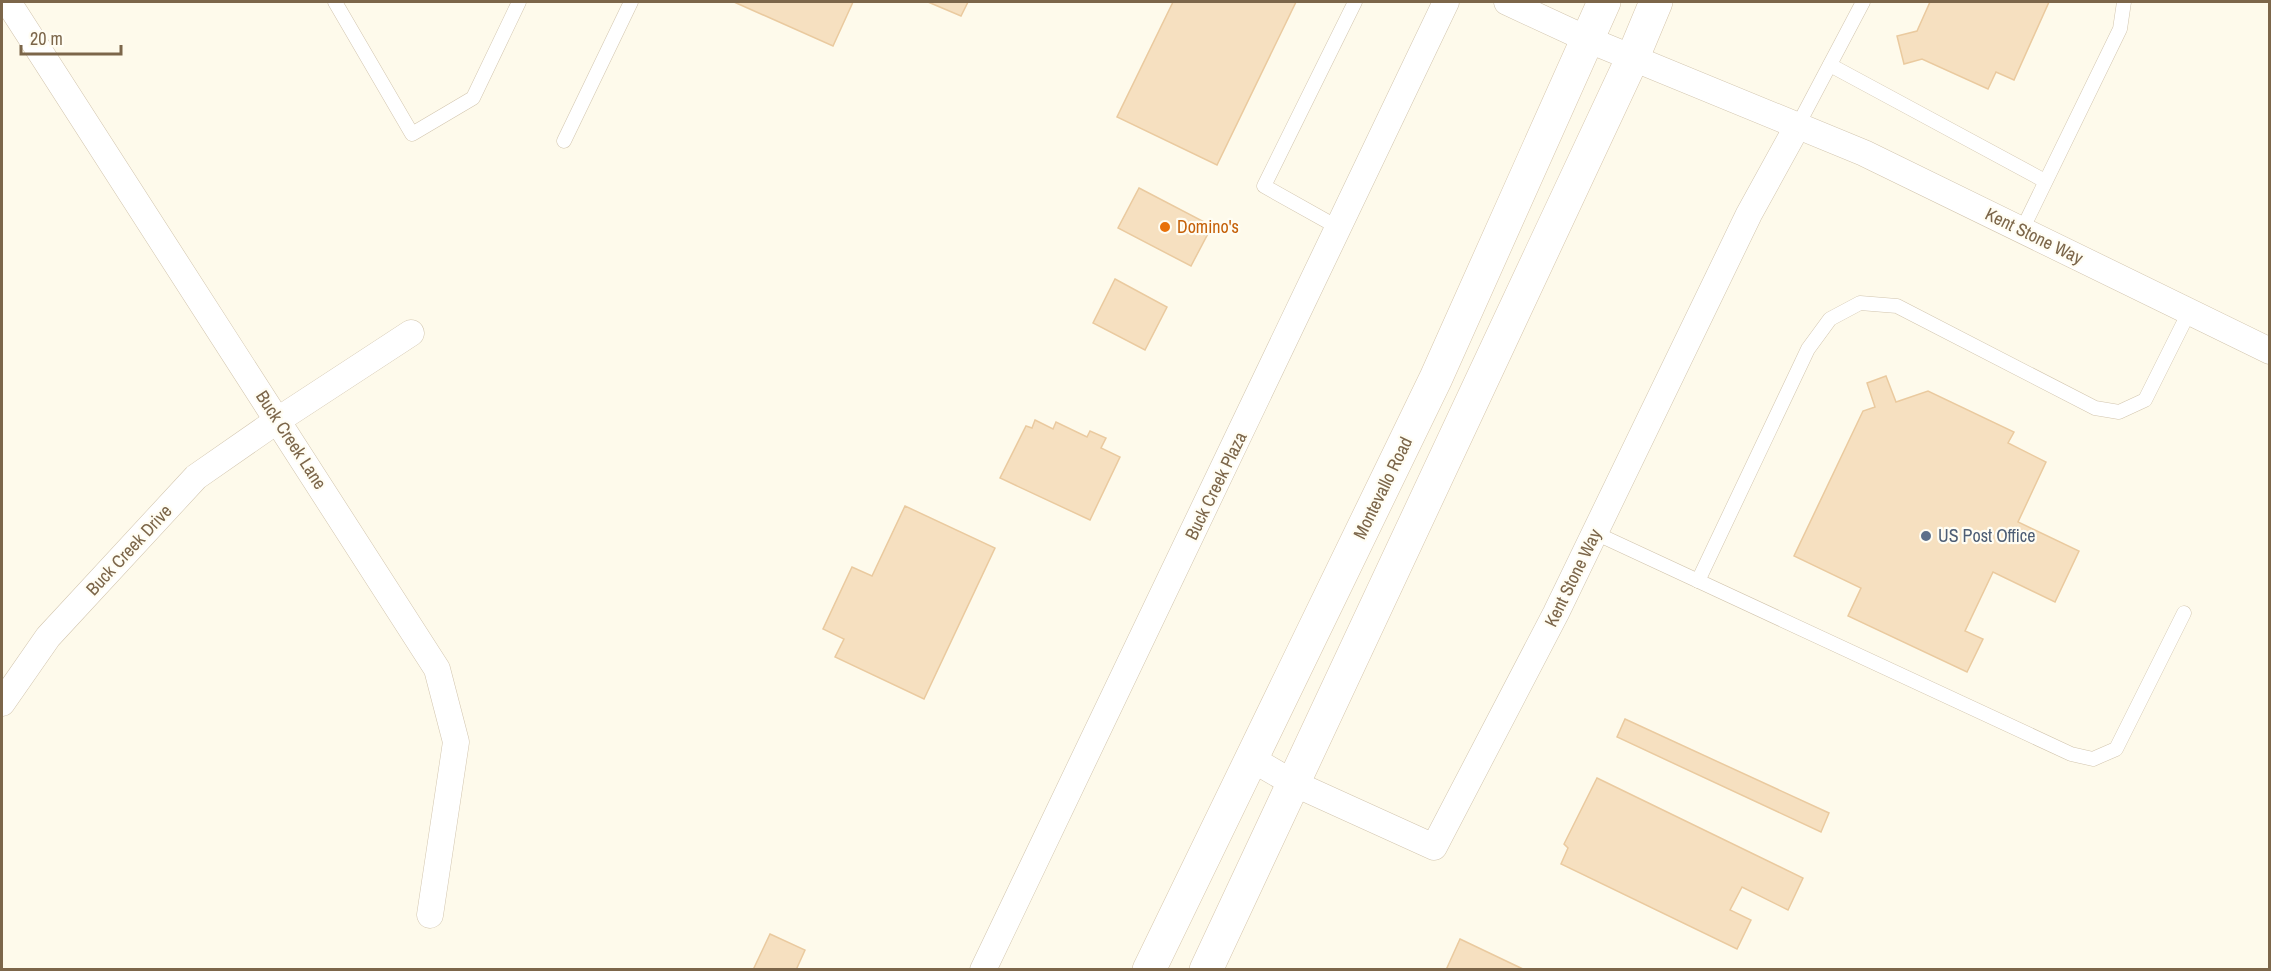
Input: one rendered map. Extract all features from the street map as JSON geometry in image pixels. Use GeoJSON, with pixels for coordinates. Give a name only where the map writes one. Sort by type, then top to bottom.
{"type":"FeatureCollection","features":[{"type":"Feature","properties":{"kind":"main road","name":"Montevallo Road"},"geometry":{"type":"LineString","coordinates":[[1149,969],[1436,378],[1605,2]]}},
{"type":"Feature","properties":{"kind":"main road"},"geometry":{"type":"LineString","coordinates":[[1206,969],[1656,2]]}},
{"type":"Feature","properties":{"kind":"street","name":"Buck Creek Lane"},"geometry":{"type":"LineString","coordinates":[[8,2],[437,669],[456,742],[430,915]]}},
{"type":"Feature","properties":{"kind":"street","name":"Buck Creek Plaza"},"geometry":{"type":"LineString","coordinates":[[983,969],[1446,2]]}},
{"type":"Feature","properties":{"kind":"street","name":"Kent Stone Way"},"geometry":{"type":"LineString","coordinates":[[1507,2],[1589,40],[1864,153],[2270,351]]}},
{"type":"Feature","properties":{"kind":"street","name":"Kent Stone Way"},"geometry":{"type":"LineString","coordinates":[[1252,759],[1293,783],[1434,848],[1556,613],[1749,213],[1798,125]]}},
{"type":"Feature","properties":{"kind":"street","name":"Buck Creek Drive"},"geometry":{"type":"LineString","coordinates":[[2,703],[48,637],[196,477],[411,333]]}},
{"type":"Feature","properties":{"kind":"lane"},"geometry":{"type":"LineString","coordinates":[[335,2],[412,134],[473,98],[519,2]]}},
{"type":"Feature","properties":{"kind":"lane"},"geometry":{"type":"LineString","coordinates":[[564,141],[631,2]]}},
{"type":"Feature","properties":{"kind":"lane"},"geometry":{"type":"LineString","coordinates":[[1339,228],[1264,186],[1354,2]]}},
{"type":"Feature","properties":{"kind":"lane"},"geometry":{"type":"LineString","coordinates":[[1798,125],[1863,2]]}},
{"type":"Feature","properties":{"kind":"lane"},"geometry":{"type":"LineString","coordinates":[[2022,230],[2120,29],[2124,2]]}},
{"type":"Feature","properties":{"kind":"lane"},"geometry":{"type":"LineString","coordinates":[[1830,65],[2045,181]]}},
{"type":"Feature","properties":{"kind":"lane"},"geometry":{"type":"LineString","coordinates":[[1698,581],[1808,349],[1830,319],[1860,303],[1897,306],[2095,408],[2119,412],[2145,400],[2189,312]]}},
{"type":"Feature","properties":{"kind":"lane"},"geometry":{"type":"LineString","coordinates":[[1595,533],[2071,754],[2093,759],[2116,748],[2184,613]]}},
{"type":"Feature","properties":{"kind":"building"},"geometry":{"type":"Polygon","coordinates":[[[734,2],[853,2],[833,46],[734,2]]]}},
{"type":"Feature","properties":{"kind":"building"},"geometry":{"type":"Polygon","coordinates":[[[928,2],[968,2],[961,16],[928,2]]]}},
{"type":"Feature","properties":{"kind":"building"},"geometry":{"type":"Polygon","coordinates":[[[1173,2],[1296,2],[1217,165],[1117,117],[1173,2]]]}},
{"type":"Feature","properties":{"kind":"building"},"geometry":{"type":"Polygon","coordinates":[[[1930,2],[2049,2],[2014,80],[1996,72],[1988,89],[1922,59],[1904,64],[1897,36],[1917,31],[1930,2]]]}},
{"type":"Feature","properties":{"kind":"building","name":"Domino's"},"geometry":{"type":"Polygon","coordinates":[[[1139,188],[1212,226],[1191,266],[1118,228],[1139,188]]]}},
{"type":"Feature","properties":{"kind":"building"},"geometry":{"type":"Polygon","coordinates":[[[1115,279],[1167,307],[1145,350],[1093,323],[1115,279]]]}},
{"type":"Feature","properties":{"kind":"building","name":"US Post Office"},"geometry":{"type":"Polygon","coordinates":[[[1886,376],[1896,402],[1928,391],[2014,432],[2008,443],[2046,462],[2018,522],[2079,551],[2055,602],[1993,572],[1965,631],[1983,639],[1967,672],[1848,616],[1861,588],[1794,556],[1863,411],[1875,407],[1867,383],[1886,376]]]}},
{"type":"Feature","properties":{"kind":"building"},"geometry":{"type":"Polygon","coordinates":[[[1035,420],[1053,429],[1056,422],[1087,437],[1090,431],[1106,438],[1101,448],[1120,457],[1090,520],[1000,478],[1026,426],[1032,428],[1035,420]]]}},
{"type":"Feature","properties":{"kind":"building"},"geometry":{"type":"Polygon","coordinates":[[[905,506],[995,548],[924,699],[835,657],[844,639],[823,629],[852,567],[872,576],[905,506]]]}},
{"type":"Feature","properties":{"kind":"building"},"geometry":{"type":"Polygon","coordinates":[[[1625,719],[1829,813],[1821,832],[1617,737],[1625,719]]]}},
{"type":"Feature","properties":{"kind":"building"},"geometry":{"type":"Polygon","coordinates":[[[1597,778],[1803,878],[1788,910],[1742,887],[1730,910],[1751,920],[1737,949],[1561,864],[1568,848],[1564,844],[1597,778]]]}},
{"type":"Feature","properties":{"kind":"building"},"geometry":{"type":"Polygon","coordinates":[[[770,934],[805,950],[796,970],[753,970],[770,934]]]}},
{"type":"Feature","properties":{"kind":"building"},"geometry":{"type":"Polygon","coordinates":[[[1460,939],[1525,970],[1446,970],[1460,939]]]}},
{"type":"Feature","properties":{"kind":"place","name":"Domino's"},"geometry":{"type":"Point","coordinates":[1165,227]}},
{"type":"Feature","properties":{"kind":"place","name":"US Post Office"},"geometry":{"type":"Point","coordinates":[1926,536]}}]}
